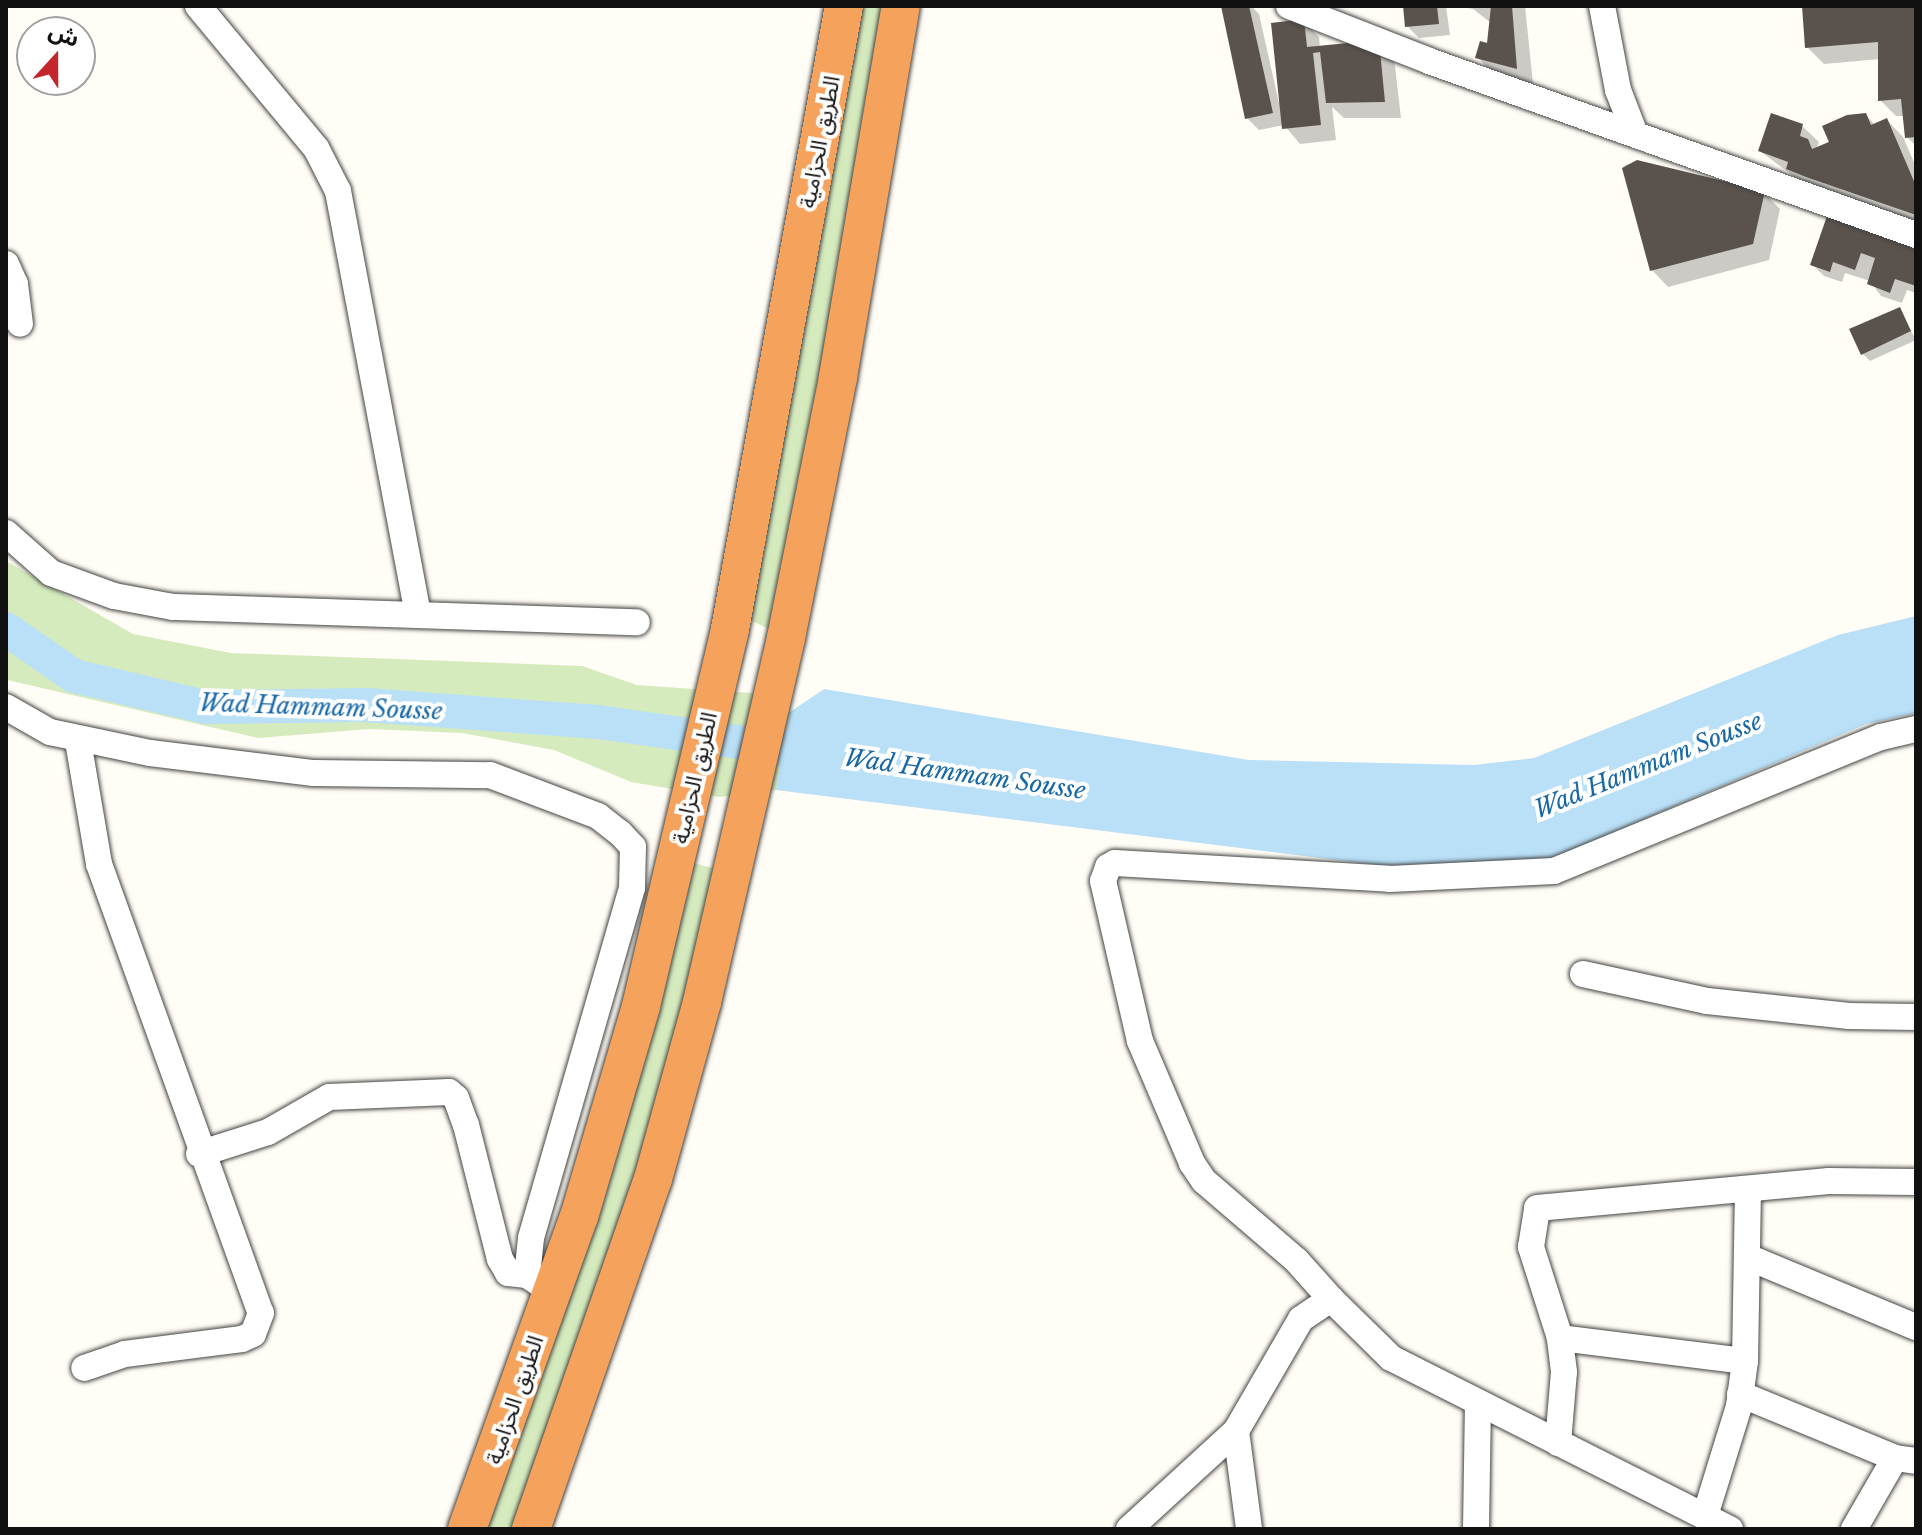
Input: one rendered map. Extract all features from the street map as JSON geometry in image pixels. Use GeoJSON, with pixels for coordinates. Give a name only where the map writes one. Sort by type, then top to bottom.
{"type":"FeatureCollection","features":[{"type":"Feature","properties":{"kind":"highway","name":"الطريق الحزامية"},"geometry":{"type":"LineString","coordinates":[[467,1529],[540,1284],[632,1035],[677,856],[730,629],[844,6]]}},
{"type":"Feature","properties":{"kind":"highway"},"geometry":{"type":"LineString","coordinates":[[535,1527],[653,1179],[734,869],[786,638],[838,377],[901,6]]}},
{"type":"Feature","properties":{"kind":"street"},"geometry":{"type":"LineString","coordinates":[[198,6],[316,148],[338,191],[418,615]]}},
{"type":"Feature","properties":{"kind":"street"},"geometry":{"type":"LineString","coordinates":[[1289,6],[1916,235]]}},
{"type":"Feature","properties":{"kind":"street"},"geometry":{"type":"LineString","coordinates":[[1602,6],[1618,90],[1635,134]]}},
{"type":"Feature","properties":{"kind":"street"},"geometry":{"type":"LineString","coordinates":[[6,264],[15,284],[20,324]]}},
{"type":"Feature","properties":{"kind":"street"},"geometry":{"type":"LineString","coordinates":[[6,533],[51,573],[114,596],[173,607],[637,622]]}},
{"type":"Feature","properties":{"kind":"street"},"geometry":{"type":"LineString","coordinates":[[6,707],[50,732],[78,741],[314,773],[490,775],[598,816],[633,847],[632,888],[535,1223],[540,1284],[508,1273],[500,1259],[466,1125],[456,1098],[449,1092],[329,1097],[268,1132],[199,1154]]}},
{"type":"Feature","properties":{"kind":"street"},"geometry":{"type":"LineString","coordinates":[[1730,1529],[1391,1358],[1296,1260],[1204,1181],[1192,1163],[1140,1041],[1103,881],[1108,867],[1115,863],[1390,879],[1554,871],[1881,737],[1916,729]]}},
{"type":"Feature","properties":{"kind":"street"},"geometry":{"type":"LineString","coordinates":[[78,741],[99,864],[199,1154],[261,1313],[253,1334],[125,1354],[84,1368]]}},
{"type":"Feature","properties":{"kind":"street"},"geometry":{"type":"LineString","coordinates":[[1583,974],[1707,1001],[1849,1016],[1916,1017]]}},
{"type":"Feature","properties":{"kind":"street"},"geometry":{"type":"LineString","coordinates":[[1558,1443],[1564,1372],[1560,1338],[1531,1247],[1537,1208],[1829,1181],[1916,1182]]}},
{"type":"Feature","properties":{"kind":"street"},"geometry":{"type":"LineString","coordinates":[[1705,1516],[1740,1394],[1745,1361],[1750,1258],[1748,1189]]}},
{"type":"Feature","properties":{"kind":"street"},"geometry":{"type":"LineString","coordinates":[[1750,1258],[1916,1327]]}},
{"type":"Feature","properties":{"kind":"street"},"geometry":{"type":"LineString","coordinates":[[1129,1529],[1236,1431],[1301,1319],[1331,1299]]}},
{"type":"Feature","properties":{"kind":"street"},"geometry":{"type":"LineString","coordinates":[[1560,1338],[1745,1361]]}},
{"type":"Feature","properties":{"kind":"street"},"geometry":{"type":"LineString","coordinates":[[1740,1394],[1906,1460],[1854,1529]]}},
{"type":"Feature","properties":{"kind":"street"},"geometry":{"type":"LineString","coordinates":[[1476,1529],[1478,1403]]}},
{"type":"Feature","properties":{"kind":"street"},"geometry":{"type":"LineString","coordinates":[[1236,1431],[1249,1529]]}},
{"type":"Feature","properties":{"kind":"green space"},"geometry":{"type":"Polygon","coordinates":[[[855,6],[890,6],[776,632],[743,617],[855,6]]]}},
{"type":"Feature","properties":{"kind":"green space"},"geometry":{"type":"Polygon","coordinates":[[[6,561],[133,634],[231,653],[582,666],[637,685],[751,693],[790,712],[776,790],[719,797],[631,782],[554,750],[462,733],[369,729],[258,738],[7,680],[6,561]]]}},
{"type":"Feature","properties":{"kind":"green space"},"geometry":{"type":"Polygon","coordinates":[[[690,862],[723,871],[645,1160],[517,1529],[478,1529],[690,862]]]}},
{"type":"Feature","properties":{"kind":"water"},"geometry":{"type":"Polygon","coordinates":[[[1916,616],[1916,713],[1866,724],[1549,860],[1392,867],[776,790],[790,712],[824,689],[1249,760],[1474,765],[1534,758],[1838,635],[1916,616]]]}},
{"type":"Feature","properties":{"kind":"building"},"geometry":{"type":"Polygon","coordinates":[[[1221,6],[1249,6],[1273,113],[1245,119],[1221,6]]]}},
{"type":"Feature","properties":{"kind":"building"},"geometry":{"type":"Polygon","coordinates":[[[1403,6],[1437,6],[1439,24],[1405,27],[1403,6]]]}},
{"type":"Feature","properties":{"kind":"building"},"geometry":{"type":"Polygon","coordinates":[[[1491,6],[1512,6],[1517,69],[1475,58],[1480,41],[1487,43],[1491,6]]]}},
{"type":"Feature","properties":{"kind":"building"},"geometry":{"type":"Polygon","coordinates":[[[1802,6],[1916,6],[1916,137],[1905,138],[1901,99],[1878,101],[1878,42],[1805,48],[1802,6]]]}},
{"type":"Feature","properties":{"kind":"building"},"geometry":{"type":"Polygon","coordinates":[[[1304,19],[1307,47],[1379,40],[1385,102],[1326,103],[1320,52],[1313,53],[1321,125],[1282,129],[1271,23],[1304,19]]]}},
{"type":"Feature","properties":{"kind":"building"},"geometry":{"type":"Polygon","coordinates":[[[1771,113],[1803,124],[1800,136],[1808,139],[1812,149],[1829,142],[1822,126],[1847,115],[1866,113],[1871,125],[1887,118],[1916,186],[1916,215],[1786,169],[1788,162],[1758,151],[1771,113]]]}},
{"type":"Feature","properties":{"kind":"building"},"geometry":{"type":"Polygon","coordinates":[[[1637,160],[1765,191],[1753,244],[1650,271],[1622,168],[1637,160]]]}},
{"type":"Feature","properties":{"kind":"building"},"geometry":{"type":"Polygon","coordinates":[[[1827,216],[1916,247],[1916,286],[1895,279],[1890,293],[1867,284],[1875,258],[1861,253],[1855,270],[1833,262],[1830,272],[1810,265],[1827,216]]]}},
{"type":"Feature","properties":{"kind":"building"},"geometry":{"type":"Polygon","coordinates":[[[1900,307],[1911,331],[1861,355],[1849,329],[1900,307]]]}},
{"type":"Feature","properties":{"kind":"waterway","name":"Wad Hammam Sousse"},"geometry":{"type":"LineString","coordinates":[[6,629],[74,676],[205,707],[366,705],[598,722],[829,755]]}}]}
